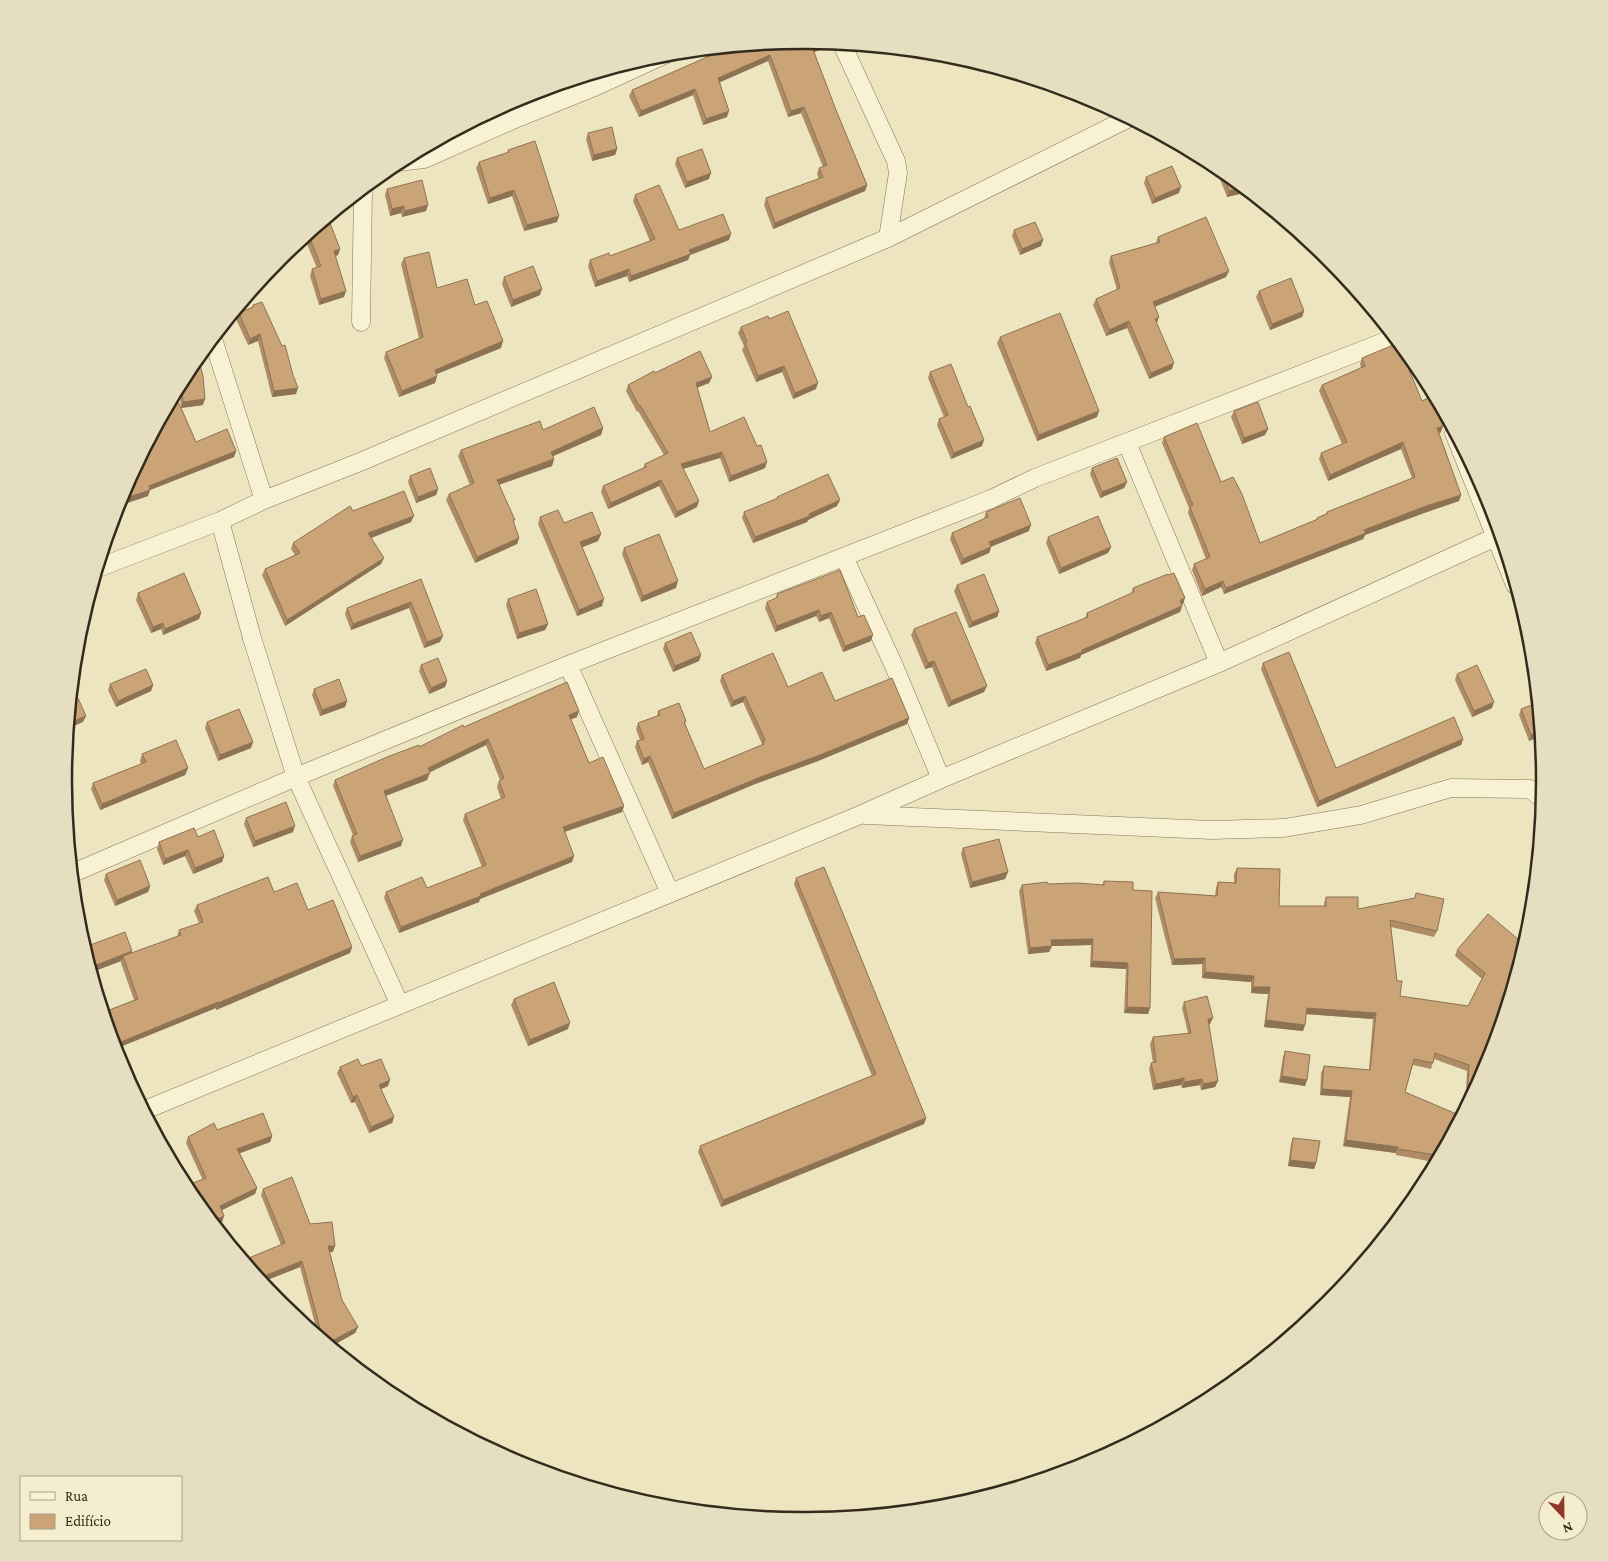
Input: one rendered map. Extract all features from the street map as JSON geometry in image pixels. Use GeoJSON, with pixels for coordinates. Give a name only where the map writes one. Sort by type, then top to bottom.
{"type":"FeatureCollection","features":[{"type":"Feature","properties":{"kind":"street"},"geometry":{"type":"LineString","coordinates":[[845,50],[896,161],[898,173],[888,238]]}},
{"type":"Feature","properties":{"kind":"street"},"geometry":{"type":"LineString","coordinates":[[417,160],[424,159],[631,70]]}},
{"type":"Feature","properties":{"kind":"street"},"geometry":{"type":"LineString","coordinates":[[105,565],[220,521],[264,500],[360,462],[888,238],[1122,121]]}},
{"type":"Feature","properties":{"kind":"street"},"geometry":{"type":"LineString","coordinates":[[360,322],[363,197]]}},
{"type":"Feature","properties":{"kind":"street"},"geometry":{"type":"LineString","coordinates":[[78,871],[296,776],[568,665],[844,557],[991,498],[1035,478],[1389,340]]}},
{"type":"Feature","properties":{"kind":"street"},"geometry":{"type":"LineString","coordinates":[[215,346],[264,500]]}},
{"type":"Feature","properties":{"kind":"street"},"geometry":{"type":"LineString","coordinates":[[1127,443],[1219,663]]}},
{"type":"Feature","properties":{"kind":"street"},"geometry":{"type":"LineString","coordinates":[[220,521],[252,638],[296,776],[400,1005]]}},
{"type":"Feature","properties":{"kind":"street"},"geometry":{"type":"LineString","coordinates":[[150,1108],[860,815],[941,779],[1219,663],[1494,537]]}},
{"type":"Feature","properties":{"kind":"street"},"geometry":{"type":"LineString","coordinates":[[844,557],[894,666],[941,779]]}},
{"type":"Feature","properties":{"kind":"street"},"geometry":{"type":"LineString","coordinates":[[568,665],[670,893]]}},
{"type":"Feature","properties":{"kind":"street"},"geometry":{"type":"LineString","coordinates":[[860,815],[1212,830],[1284,828],[1361,815],[1452,788],[1530,789],[1535,793]]}},
{"type":"Feature","properties":{"kind":"building"},"geometry":{"type":"Polygon","coordinates":[[[813,49],[867,185],[775,223],[766,198],[823,177],[819,168],[827,165],[804,107],[791,111],[770,55],[718,78],[729,111],[706,119],[695,89],[641,111],[632,90],[713,54],[756,50],[813,49]]]}},
{"type":"Feature","properties":{"kind":"building"},"geometry":{"type":"Polygon","coordinates":[[[612,127],[617,149],[594,155],[588,133],[612,127]]]}},
{"type":"Feature","properties":{"kind":"building"},"geometry":{"type":"Polygon","coordinates":[[[535,141],[559,216],[527,225],[514,190],[490,198],[479,162],[535,141]]]}},
{"type":"Feature","properties":{"kind":"building"},"geometry":{"type":"Polygon","coordinates":[[[702,149],[711,173],[687,182],[677,158],[702,149]]]}},
{"type":"Feature","properties":{"kind":"building"},"geometry":{"type":"Polygon","coordinates":[[[1172,166],[1181,187],[1155,198],[1146,177],[1172,166]]]}},
{"type":"Feature","properties":{"kind":"building"},"geometry":{"type":"Polygon","coordinates":[[[422,180],[428,205],[405,211],[404,206],[392,209],[387,189],[422,180]]]}},
{"type":"Feature","properties":{"kind":"building"},"geometry":{"type":"Polygon","coordinates":[[[1226,183],[1235,189],[1229,191],[1226,183]]]}},
{"type":"Feature","properties":{"kind":"building"},"geometry":{"type":"Polygon","coordinates":[[[659,185],[679,230],[723,214],[731,234],[689,250],[691,254],[631,276],[629,269],[597,281],[590,260],[609,253],[610,256],[655,239],[635,195],[659,185]]]}},
{"type":"Feature","properties":{"kind":"building"},"geometry":{"type":"Polygon","coordinates":[[[1206,217],[1229,271],[1153,302],[1159,317],[1155,319],[1174,363],[1151,373],[1129,321],[1109,330],[1096,299],[1120,288],[1111,256],[1160,242],[1158,237],[1206,217]]]}},
{"type":"Feature","properties":{"kind":"building"},"geometry":{"type":"Polygon","coordinates":[[[1035,222],[1043,240],[1022,249],[1014,230],[1035,222]]]}},
{"type":"Feature","properties":{"kind":"building"},"geometry":{"type":"Polygon","coordinates":[[[330,223],[340,249],[334,251],[346,291],[321,299],[312,269],[321,266],[311,241],[330,223]]]}},
{"type":"Feature","properties":{"kind":"building"},"geometry":{"type":"Polygon","coordinates":[[[429,252],[437,288],[467,279],[475,305],[487,301],[503,341],[435,370],[437,376],[402,391],[386,352],[423,337],[404,258],[429,252]]]}},
{"type":"Feature","properties":{"kind":"building"},"geometry":{"type":"Polygon","coordinates":[[[533,266],[542,289],[513,300],[504,277],[533,266]]]}},
{"type":"Feature","properties":{"kind":"building"},"geometry":{"type":"Polygon","coordinates":[[[1291,278],[1304,311],[1272,324],[1259,291],[1291,278]]]}},
{"type":"Feature","properties":{"kind":"building"},"geometry":{"type":"Polygon","coordinates":[[[262,302],[282,346],[285,345],[298,388],[274,391],[260,334],[250,339],[240,315],[243,311],[253,307],[253,305],[262,302]]]}},
{"type":"Feature","properties":{"kind":"building"},"geometry":{"type":"Polygon","coordinates":[[[788,311],[818,383],[795,393],[784,366],[758,376],[741,327],[768,316],[769,319],[788,311]]]}},
{"type":"Feature","properties":{"kind":"building"},"geometry":{"type":"Polygon","coordinates":[[[1060,313],[1099,411],[1039,435],[1000,337],[1060,313]]]}},
{"type":"Feature","properties":{"kind":"building"},"geometry":{"type":"Polygon","coordinates":[[[1392,345],[1409,370],[1422,401],[1427,398],[1438,416],[1443,426],[1437,428],[1461,495],[1426,506],[1364,530],[1366,533],[1226,588],[1223,581],[1205,589],[1194,564],[1210,557],[1190,507],[1193,505],[1164,437],[1197,423],[1221,482],[1233,477],[1242,494],[1260,543],[1318,519],[1327,512],[1415,477],[1403,442],[1330,475],[1321,453],[1347,442],[1322,385],[1365,366],[1362,358],[1392,345]]]}},
{"type":"Feature","properties":{"kind":"building"},"geometry":{"type":"Polygon","coordinates":[[[700,351],[712,377],[696,383],[710,432],[744,417],[757,446],[761,445],[767,462],[731,476],[722,452],[681,464],[699,501],[677,512],[661,480],[611,503],[603,486],[646,467],[645,464],[668,453],[628,385],[654,371],[655,373],[700,351]]]}},
{"type":"Feature","properties":{"kind":"building"},"geometry":{"type":"Polygon","coordinates":[[[951,364],[968,407],[970,406],[984,440],[954,453],[939,419],[948,415],[930,372],[951,364]]]}},
{"type":"Feature","properties":{"kind":"building"},"geometry":{"type":"Polygon","coordinates":[[[201,367],[205,399],[183,402],[182,396],[201,367]]]}},
{"type":"Feature","properties":{"kind":"building"},"geometry":{"type":"Polygon","coordinates":[[[178,402],[196,442],[227,429],[236,451],[149,486],[150,490],[129,497],[148,457],[178,402]]]}},
{"type":"Feature","properties":{"kind":"building"},"geometry":{"type":"Polygon","coordinates":[[[1258,402],[1268,429],[1244,438],[1234,411],[1258,402]]]}},
{"type":"Feature","properties":{"kind":"building"},"geometry":{"type":"Polygon","coordinates":[[[594,407],[603,428],[551,452],[554,459],[497,480],[515,520],[513,520],[519,538],[477,557],[449,494],[474,483],[461,450],[540,421],[543,430],[594,407]]]}},
{"type":"Feature","properties":{"kind":"building"},"geometry":{"type":"Polygon","coordinates":[[[1117,458],[1127,482],[1102,492],[1092,468],[1117,458]]]}},
{"type":"Feature","properties":{"kind":"building"},"geometry":{"type":"Polygon","coordinates":[[[430,468],[438,489],[418,497],[410,476],[430,468]]]}},
{"type":"Feature","properties":{"kind":"building"},"geometry":{"type":"Polygon","coordinates":[[[828,474],[840,500],[809,514],[810,516],[755,537],[744,512],[828,474]]]}},
{"type":"Feature","properties":{"kind":"building"},"geometry":{"type":"Polygon","coordinates":[[[404,491],[414,516],[368,533],[384,558],[287,620],[265,569],[300,553],[293,543],[350,506],[353,511],[404,491]]]}},
{"type":"Feature","properties":{"kind":"building"},"geometry":{"type":"Polygon","coordinates":[[[1020,498],[1031,525],[989,542],[991,547],[963,559],[952,533],[988,517],[986,512],[1020,498]]]}},
{"type":"Feature","properties":{"kind":"building"},"geometry":{"type":"Polygon","coordinates":[[[558,510],[564,523],[592,512],[601,534],[580,542],[604,599],[579,610],[540,517],[558,510]]]}},
{"type":"Feature","properties":{"kind":"building"},"geometry":{"type":"Polygon","coordinates":[[[1098,516],[1111,547],[1061,568],[1048,537],[1098,516]]]}},
{"type":"Feature","properties":{"kind":"building"},"geometry":{"type":"Polygon","coordinates":[[[659,534],[678,581],[643,596],[624,548],[659,534]]]}},
{"type":"Feature","properties":{"kind":"building"},"geometry":{"type":"Polygon","coordinates":[[[840,570],[858,617],[864,615],[873,635],[845,646],[831,612],[821,616],[819,610],[777,626],[767,602],[778,597],[777,594],[840,570]]]}},
{"type":"Feature","properties":{"kind":"building"},"geometry":{"type":"Polygon","coordinates":[[[184,573],[201,613],[165,629],[163,623],[153,627],[138,593],[184,573]]]}},
{"type":"Feature","properties":{"kind":"building"},"geometry":{"type":"Polygon","coordinates":[[[1174,573],[1185,598],[1180,600],[1182,606],[1082,650],[1082,652],[1048,665],[1037,637],[1088,617],[1087,613],[1134,592],[1133,588],[1174,573]]]}},
{"type":"Feature","properties":{"kind":"building"},"geometry":{"type":"Polygon","coordinates":[[[984,574],[999,611],[972,622],[957,585],[984,574]]]}},
{"type":"Feature","properties":{"kind":"building"},"geometry":{"type":"Polygon","coordinates":[[[421,579],[443,636],[427,642],[411,602],[353,624],[347,608],[421,579]]]}},
{"type":"Feature","properties":{"kind":"building"},"geometry":{"type":"Polygon","coordinates":[[[536,589],[548,624],[519,633],[508,599],[536,589]]]}},
{"type":"Feature","properties":{"kind":"building"},"geometry":{"type":"Polygon","coordinates":[[[956,612],[987,686],[951,701],[934,661],[928,663],[914,629],[956,612]]]}},
{"type":"Feature","properties":{"kind":"building"},"geometry":{"type":"Polygon","coordinates":[[[691,632],[701,655],[675,666],[665,643],[691,632]]]}},
{"type":"Feature","properties":{"kind":"building"},"geometry":{"type":"Polygon","coordinates":[[[1289,652],[1336,768],[1454,717],[1463,739],[1319,801],[1263,663],[1289,652]]]}},
{"type":"Feature","properties":{"kind":"building"},"geometry":{"type":"Polygon","coordinates":[[[773,653],[788,687],[822,672],[835,701],[892,678],[909,718],[674,813],[650,756],[644,759],[637,741],[644,739],[638,723],[660,715],[658,711],[679,703],[686,721],[684,722],[704,769],[764,744],[763,741],[765,740],[745,696],[733,701],[722,675],[773,653]]]}},
{"type":"Feature","properties":{"kind":"building"},"geometry":{"type":"Polygon","coordinates":[[[438,658],[447,681],[431,688],[421,665],[438,658]]]}},
{"type":"Feature","properties":{"kind":"building"},"geometry":{"type":"Polygon","coordinates":[[[1477,665],[1494,702],[1474,711],[1457,674],[1477,665]]]}},
{"type":"Feature","properties":{"kind":"building"},"geometry":{"type":"Polygon","coordinates":[[[146,669],[153,685],[118,701],[110,684],[146,669]]]}},
{"type":"Feature","properties":{"kind":"building"},"geometry":{"type":"Polygon","coordinates":[[[339,679],[347,701],[322,710],[314,689],[339,679]]]}},
{"type":"Feature","properties":{"kind":"building"},"geometry":{"type":"Polygon","coordinates":[[[567,682],[579,711],[569,715],[589,763],[603,757],[624,806],[563,827],[574,856],[480,894],[481,896],[401,927],[386,892],[422,877],[427,888],[486,865],[465,814],[505,797],[499,781],[504,778],[488,739],[428,768],[430,773],[384,791],[403,840],[360,856],[352,836],[357,834],[335,780],[387,757],[419,745],[419,747],[463,725],[464,727],[567,682]]]}},
{"type":"Feature","properties":{"kind":"building"},"geometry":{"type":"Polygon","coordinates":[[[78,698],[86,716],[75,720],[78,698]]]}},
{"type":"Feature","properties":{"kind":"building"},"geometry":{"type":"Polygon","coordinates":[[[1531,705],[1534,734],[1531,735],[1521,709],[1531,705]]]}},
{"type":"Feature","properties":{"kind":"building"},"geometry":{"type":"Polygon","coordinates":[[[239,709],[253,742],[220,755],[207,722],[239,709]]]}},
{"type":"Feature","properties":{"kind":"building"},"geometry":{"type":"Polygon","coordinates":[[[176,740],[188,768],[102,804],[93,783],[146,762],[142,754],[176,740]]]}},
{"type":"Feature","properties":{"kind":"building"},"geometry":{"type":"Polygon","coordinates":[[[286,802],[295,826],[255,841],[246,818],[286,802]]]}},
{"type":"Feature","properties":{"kind":"building"},"geometry":{"type":"Polygon","coordinates":[[[194,828],[198,837],[214,830],[224,856],[195,868],[188,850],[165,859],[159,842],[194,828]]]}},
{"type":"Feature","properties":{"kind":"building"},"geometry":{"type":"Polygon","coordinates":[[[999,839],[1008,872],[972,882],[963,848],[999,839]]]}},
{"type":"Feature","properties":{"kind":"building"},"geometry":{"type":"Polygon","coordinates":[[[140,860],[150,886],[117,900],[106,874],[140,860]]]}},
{"type":"Feature","properties":{"kind":"building"},"geometry":{"type":"Polygon","coordinates":[[[824,867],[926,1118],[723,1200],[700,1146],[876,1074],[796,878],[824,867]]]}},
{"type":"Feature","properties":{"kind":"building"},"geometry":{"type":"Polygon","coordinates":[[[1237,868],[1280,869],[1279,906],[1326,906],[1326,897],[1358,897],[1358,909],[1415,898],[1416,893],[1444,899],[1437,931],[1390,920],[1397,981],[1402,981],[1400,996],[1468,1006],[1485,973],[1457,950],[1488,914],[1518,939],[1497,1016],[1468,1087],[1469,1065],[1435,1053],[1433,1063],[1414,1059],[1405,1092],[1455,1113],[1433,1154],[1398,1149],[1398,1147],[1346,1140],[1352,1091],[1322,1089],[1324,1066],[1370,1070],[1376,1013],[1307,1008],[1305,1025],[1266,1020],[1270,987],[1253,987],[1254,976],[1205,972],[1205,958],[1174,959],[1158,892],[1217,896],[1218,882],[1236,883],[1237,868]]]}},
{"type":"Feature","properties":{"kind":"building"},"geometry":{"type":"Polygon","coordinates":[[[268,877],[274,892],[297,883],[308,910],[333,900],[352,947],[121,1042],[109,1010],[138,999],[123,956],[181,935],[179,930],[203,922],[197,905],[268,877]]]}},
{"type":"Feature","properties":{"kind":"building"},"geometry":{"type":"Polygon","coordinates":[[[1104,881],[1133,882],[1133,890],[1152,891],[1150,1008],[1127,1007],[1128,963],[1092,961],[1093,939],[1051,940],[1052,946],[1030,948],[1022,885],[1047,882],[1048,884],[1077,883],[1104,885],[1104,881]]]}},
{"type":"Feature","properties":{"kind":"building"},"geometry":{"type":"Polygon","coordinates":[[[125,932],[132,951],[96,965],[91,945],[125,932]]]}},
{"type":"Feature","properties":{"kind":"building"},"geometry":{"type":"Polygon","coordinates":[[[554,982],[570,1023],[530,1040],[514,999],[554,982]]]}},
{"type":"Feature","properties":{"kind":"building"},"geometry":{"type":"Polygon","coordinates":[[[1207,996],[1213,1018],[1208,1019],[1218,1081],[1204,1084],[1202,1079],[1184,1082],[1184,1078],[1156,1084],[1151,1063],[1156,1062],[1153,1037],[1191,1033],[1184,1002],[1207,996]]]}},
{"type":"Feature","properties":{"kind":"building"},"geometry":{"type":"Polygon","coordinates":[[[1285,1051],[1310,1055],[1307,1080],[1282,1076],[1285,1051]]]}},
{"type":"Feature","properties":{"kind":"building"},"geometry":{"type":"Polygon","coordinates":[[[358,1059],[361,1066],[381,1059],[390,1080],[379,1085],[394,1117],[371,1127],[357,1095],[353,1097],[340,1067],[358,1059]]]}},
{"type":"Feature","properties":{"kind":"building"},"geometry":{"type":"Polygon","coordinates":[[[263,1113],[272,1136],[237,1149],[257,1188],[220,1206],[224,1216],[218,1219],[193,1183],[206,1178],[188,1137],[214,1123],[217,1130],[263,1113]]]}},
{"type":"Feature","properties":{"kind":"building"},"geometry":{"type":"Polygon","coordinates":[[[1293,1138],[1320,1141],[1316,1163],[1290,1160],[1293,1138]]]}},
{"type":"Feature","properties":{"kind":"building"},"geometry":{"type":"Polygon","coordinates":[[[292,1177],[310,1224],[332,1222],[335,1246],[328,1246],[342,1300],[358,1327],[333,1340],[320,1330],[302,1261],[266,1275],[250,1258],[285,1243],[263,1189],[292,1177]]]}}]}
